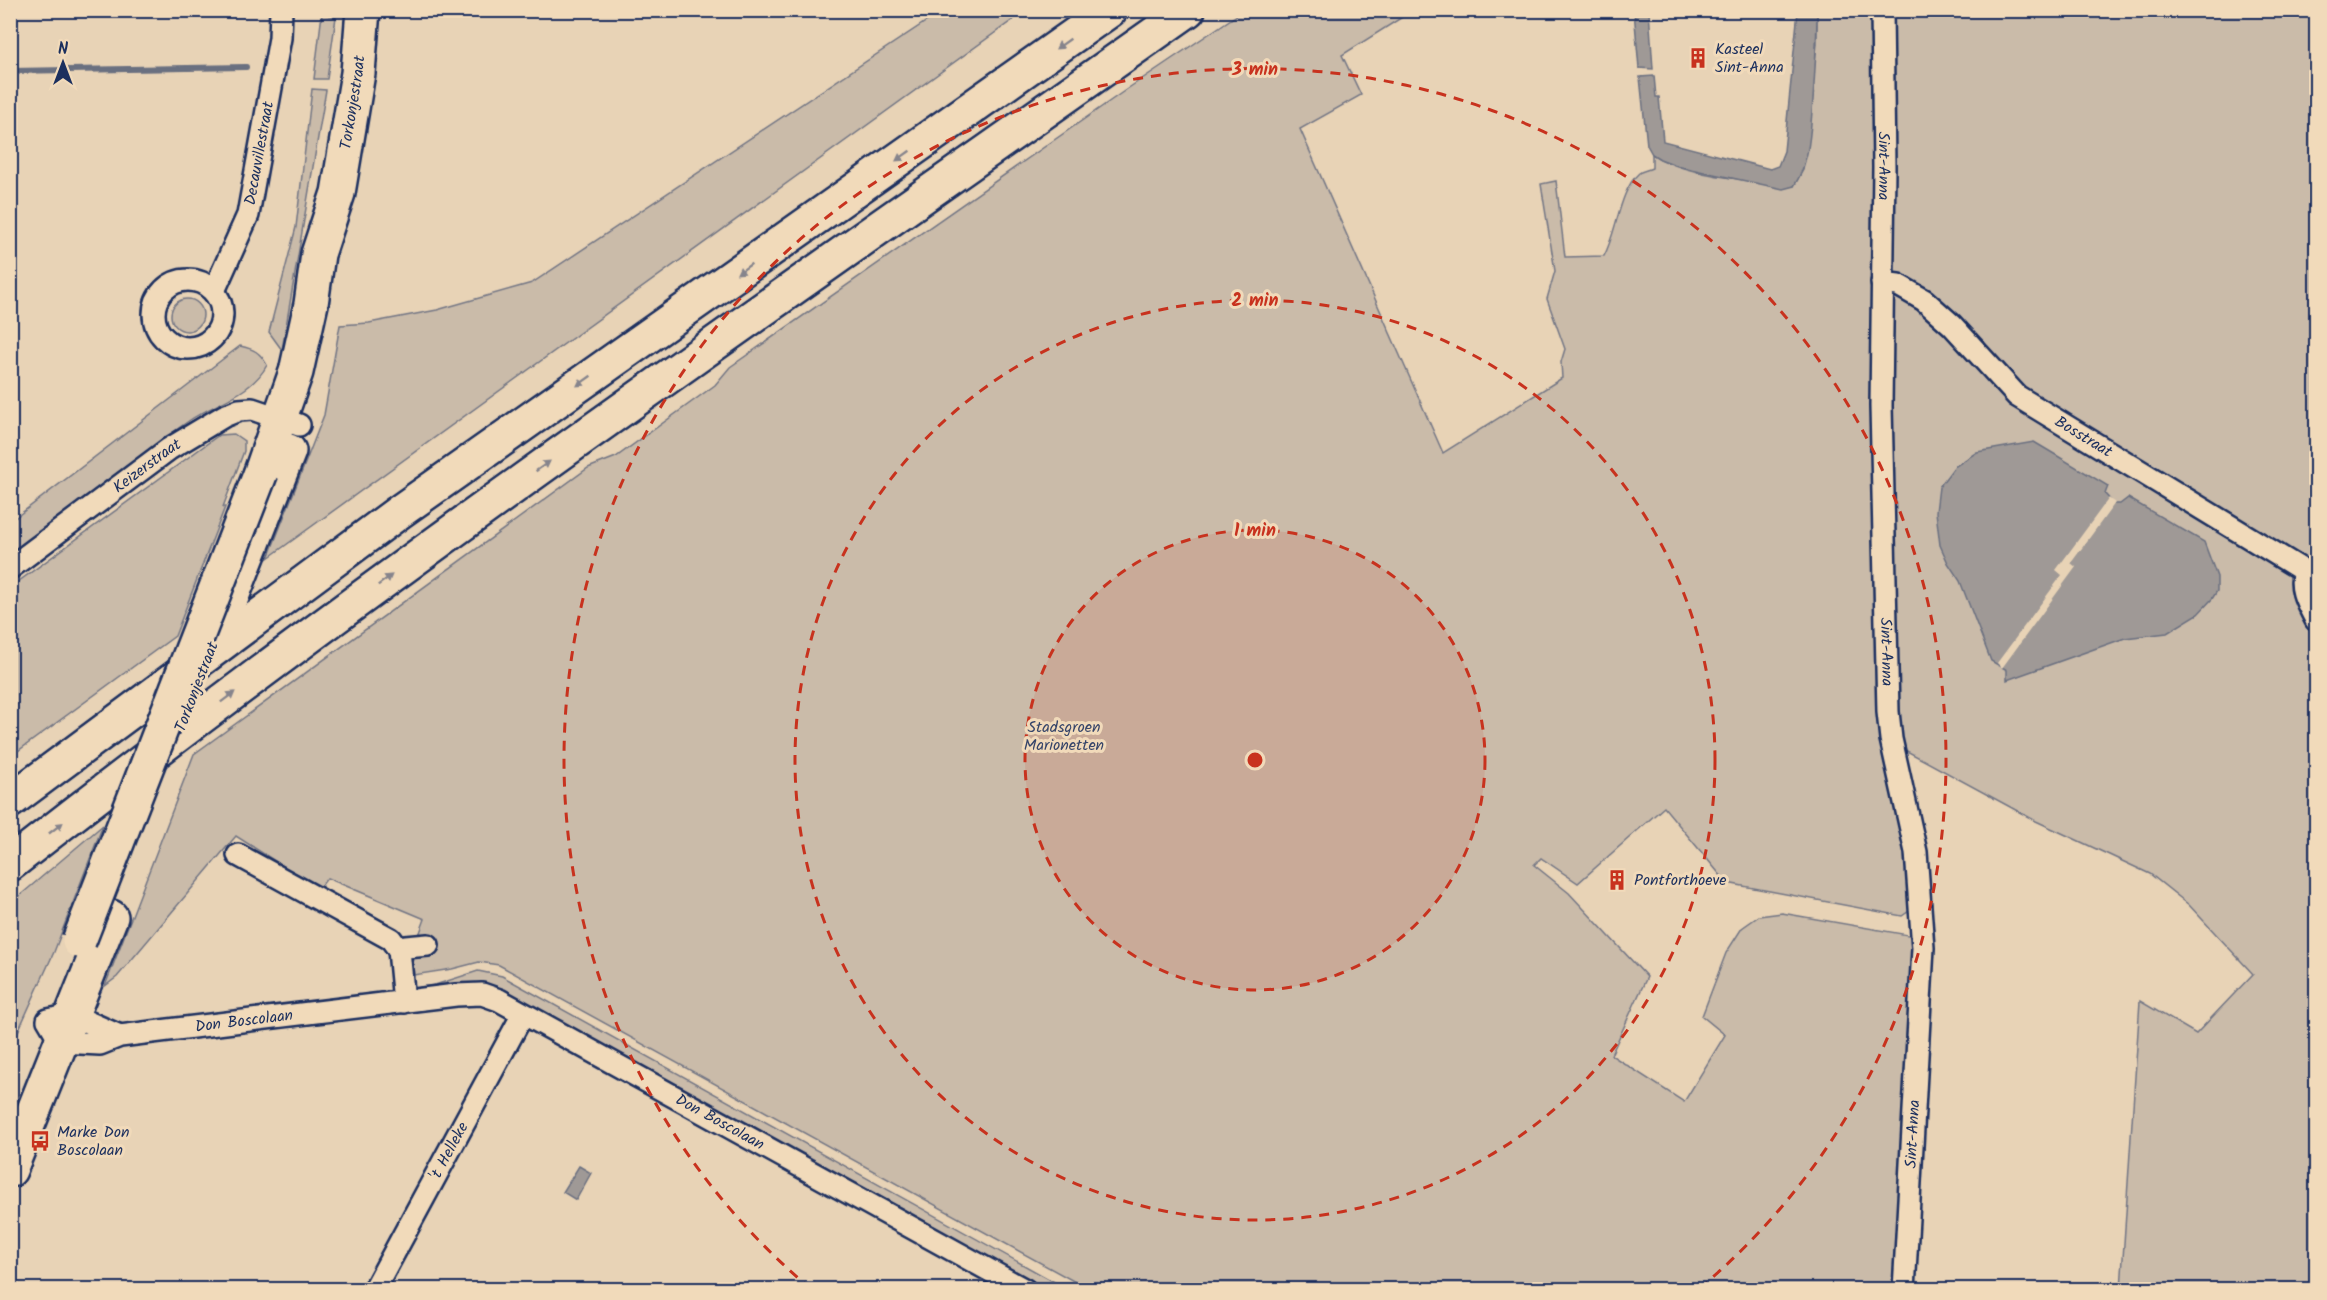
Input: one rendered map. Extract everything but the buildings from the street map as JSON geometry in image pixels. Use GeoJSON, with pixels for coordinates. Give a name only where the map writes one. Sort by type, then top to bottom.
{"type":"FeatureCollection","features":[{"type":"Feature","properties":{"kind":"main road","name":"Torkonjestraat"},"geometry":{"type":"LineString","coordinates":[[10,1117],[60,1026],[111,917],[290,431],[315,375],[330,310],[337,258],[338,193],[358,73],[363,10]]}},
{"type":"Feature","properties":{"kind":"main road"},"geometry":{"type":"LineString","coordinates":[[10,801],[399,512],[1110,10]]}},
{"type":"Feature","properties":{"kind":"main road"},"geometry":{"type":"LineString","coordinates":[[10,864],[108,787],[435,542],[1188,10]]}},
{"type":"Feature","properties":{"kind":"main road","name":"Torkonjestraat"},"geometry":{"type":"LineString","coordinates":[[10,1170],[41,1089],[60,1026],[79,941],[261,472],[290,431]]}},
{"type":"Feature","properties":{"kind":"street","name":"Decauvillestraat"},"geometry":{"type":"LineString","coordinates":[[214,291],[248,215],[280,38],[281,10]]}},
{"type":"Feature","properties":{"kind":"street","name":"Sint-Anna"},"geometry":{"type":"LineString","coordinates":[[1882,10],[1884,133],[1882,461],[1888,712],[1891,739],[1916,852],[1921,897],[1923,965],[1904,1290]]}},
{"type":"Feature","properties":{"kind":"street","name":"Bosstraat"},"geometry":{"type":"LineString","coordinates":[[1882,283],[1898,285],[1924,300],[1952,325],[2017,396],[2310,573],[2301,580],[2304,596],[2316,620]]}},
{"type":"Feature","properties":{"kind":"street","name":"Keizerstraat"},"geometry":{"type":"LineString","coordinates":[[10,568],[199,429],[238,410],[252,409],[290,431]]}},
{"type":"Feature","properties":{"kind":"street"},"geometry":{"type":"LineString","coordinates":[[238,855],[391,939],[399,950],[404,1002]]}},
{"type":"Feature","properties":{"kind":"street"},"geometry":{"type":"LineString","coordinates":[[399,950],[428,945]]}},
{"type":"Feature","properties":{"kind":"street","name":"Don Boscolaan"},"geometry":{"type":"LineString","coordinates":[[60,1026],[100,1044],[120,1036],[482,994],[499,1000],[1025,1290]]}},
{"type":"Feature","properties":{"kind":"street","name":"'t Helleke"},"geometry":{"type":"LineString","coordinates":[[374,1290],[524,1014]]}},
{"type":"Feature","properties":{"kind":"street"},"geometry":{"type":"LineString","coordinates":[[60,1026],[120,1036]]}},
{"type":"Feature","properties":{"kind":"green space"},"geometry":{"type":"Polygon","coordinates":[[[942,11],[1025,11],[268,558],[324,415],[340,325],[369,323],[437,310],[532,283],[942,11]]]}},
{"type":"Feature","properties":{"kind":"green space","name":"Stadsgroen Marionetten"},"geometry":{"type":"Polygon","coordinates":[[[1243,11],[1412,11],[1342,55],[1361,95],[1300,129],[1443,453],[1562,378],[1561,362],[1565,349],[1547,299],[1555,271],[1541,184],[1556,181],[1565,257],[1604,256],[1627,190],[1639,173],[1652,168],[1652,154],[1666,162],[1702,173],[1794,186],[1803,170],[1817,44],[1817,11],[2316,11],[2316,1289],[2121,1289],[2140,1001],[2196,1034],[2253,974],[2189,905],[2150,874],[2036,821],[1905,750],[1889,774],[1911,869],[1909,911],[1902,916],[1727,883],[1664,807],[1578,883],[1541,858],[1534,865],[1569,893],[1647,977],[1611,1055],[1684,1102],[1725,1035],[1702,1016],[1726,953],[1742,928],[1759,916],[1782,913],[1914,936],[1892,1289],[1088,1289],[499,965],[479,962],[414,975],[412,954],[425,919],[327,878],[319,889],[236,836],[117,977],[105,986],[194,754],[588,468],[616,457],[715,385],[730,367],[1130,87],[1243,11]]]}},
{"type":"Feature","properties":{"kind":"green space"},"geometry":{"type":"Polygon","coordinates":[[[322,14],[336,17],[327,79],[314,79],[322,14]]]}},
{"type":"Feature","properties":{"kind":"green space"},"geometry":{"type":"Polygon","coordinates":[[[312,89],[326,90],[282,350],[269,332],[296,227],[312,89]]]}},
{"type":"Feature","properties":{"kind":"green space"},"geometry":{"type":"Polygon","coordinates":[[[187,299],[198,304],[203,315],[198,326],[187,331],[176,326],[171,315],[176,304],[187,299]]]}},
{"type":"Feature","properties":{"kind":"green space"},"geometry":{"type":"Polygon","coordinates":[[[240,346],[256,352],[267,365],[252,383],[243,391],[200,414],[167,436],[11,557],[11,521],[240,346]]]}},
{"type":"Feature","properties":{"kind":"green space"},"geometry":{"type":"Polygon","coordinates":[[[234,434],[244,441],[244,451],[175,636],[11,756],[11,587],[219,435],[234,434]]]}},
{"type":"Feature","properties":{"kind":"green space"},"geometry":{"type":"Polygon","coordinates":[[[103,825],[54,952],[11,1047],[11,903],[103,825]]]}},
{"type":"Feature","properties":{"kind":"green space"},"geometry":{"type":"Polygon","coordinates":[[[478,971],[502,976],[1067,1289],[1045,1289],[896,1205],[489,986],[477,984],[420,990],[420,987],[435,985],[478,971]]]}},
{"type":"Feature","properties":{"kind":"shaded area"},"geometry":{"type":"Polygon","coordinates":[[[1634,11],[1649,11],[1653,69],[1639,68],[1634,11]]]}},
{"type":"Feature","properties":{"kind":"shaded area"},"geometry":{"type":"Polygon","coordinates":[[[1798,11],[1817,11],[1817,33],[1809,144],[1804,166],[1794,186],[1783,189],[1681,167],[1652,154],[1647,145],[1640,77],[1654,76],[1656,97],[1659,97],[1663,141],[1770,169],[1778,166],[1784,151],[1798,11]]]}},
{"type":"Feature","properties":{"kind":"shaded area"},"geometry":{"type":"Polygon","coordinates":[[[2034,442],[2108,486],[2105,494],[2114,504],[2120,504],[2128,498],[2204,542],[2217,577],[2217,591],[2198,614],[2167,633],[2125,638],[2007,680],[2007,670],[1991,661],[1960,581],[1940,545],[1936,512],[1939,487],[1954,467],[1977,452],[2034,442]]]}},
{"type":"Feature","properties":{"kind":"shaded area"},"geometry":{"type":"Polygon","coordinates":[[[579,1166],[591,1173],[576,1200],[563,1192],[579,1166]]]}},
{"type":"Feature","properties":{"kind":"pier"},"geometry":{"type":"Polygon","coordinates":[[[2109,498],[2115,503],[2071,563],[2076,567],[2002,668],[1997,663],[2062,575],[2056,570],[2109,498]]]}},
{"type":"Feature","properties":{"kind":"waterway"},"geometry":{"type":"LineString","coordinates":[[10,71],[246,67]]}},
{"type":"Feature","properties":{"kind":"place","name":"Kasteel Sint-Anna"},"geometry":{"type":"Point","coordinates":[1698,58]}},
{"type":"Feature","properties":{"kind":"place","name":"Pontforthoeve"},"geometry":{"type":"Point","coordinates":[1617,880]}},
{"type":"Feature","properties":{"kind":"place","name":"Marke Don Boscolaan"},"geometry":{"type":"Point","coordinates":[40,1141]}}]}
